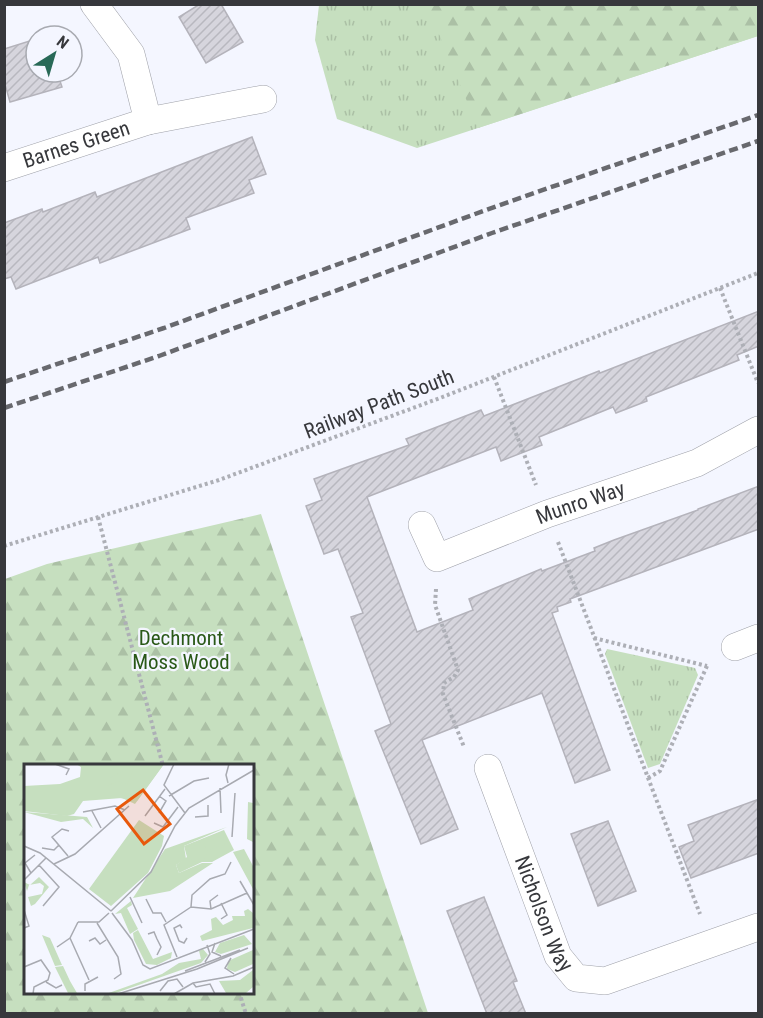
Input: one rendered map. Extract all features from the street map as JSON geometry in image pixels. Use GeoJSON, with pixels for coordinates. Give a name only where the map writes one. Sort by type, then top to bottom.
{"type":"FeatureCollection","features":[{"type":"Feature","properties":{"kind":"street","name":"Barnes Green"},"geometry":{"type":"LineString","coordinates":[[94,4],[131,54],[148,122]]}},
{"type":"Feature","properties":{"kind":"street","name":"Barnes Green"},"geometry":{"type":"LineString","coordinates":[[4,168],[148,122],[263,99]]}},
{"type":"Feature","properties":{"kind":"street","name":"Munro Way"},"geometry":{"type":"LineString","coordinates":[[437,558],[547,514],[697,463],[759,430]]}},
{"type":"Feature","properties":{"kind":"street"},"geometry":{"type":"LineString","coordinates":[[423,525],[437,558]]}},
{"type":"Feature","properties":{"kind":"street","name":"Nicholson Way"},"geometry":{"type":"LineString","coordinates":[[488,768],[558,956],[576,978],[604,981],[759,927]]}},
{"type":"Feature","properties":{"kind":"path","name":"Railway Path South"},"geometry":{"type":"LineString","coordinates":[[4,546],[219,480],[429,402],[759,273]]}},
{"type":"Feature","properties":{"kind":"path"},"geometry":{"type":"LineString","coordinates":[[720,288],[759,383]]}},
{"type":"Feature","properties":{"kind":"path"},"geometry":{"type":"LineString","coordinates":[[494,376],[711,944]]}},
{"type":"Feature","properties":{"kind":"path"},"geometry":{"type":"LineString","coordinates":[[98,518],[162,764]]}},
{"type":"Feature","properties":{"kind":"path"},"geometry":{"type":"LineString","coordinates":[[437,558],[435,605],[458,670],[454,677],[444,683],[443,694],[470,762],[488,768]]}},
{"type":"Feature","properties":{"kind":"path"},"geometry":{"type":"LineString","coordinates":[[594,638],[706,666],[733,658],[747,643]]}},
{"type":"Feature","properties":{"kind":"path"},"geometry":{"type":"LineString","coordinates":[[648,778],[660,771],[706,666]]}},
{"type":"Feature","properties":{"kind":"path"},"geometry":{"type":"LineString","coordinates":[[239,994],[246,1014]]}},
{"type":"Feature","properties":{"kind":"green space"},"geometry":{"type":"Polygon","coordinates":[[[319,5],[758,5],[758,36],[417,148],[337,119],[315,40],[319,5]]]}},
{"type":"Feature","properties":{"kind":"green space"},"geometry":{"type":"Polygon","coordinates":[[[427,5],[758,5],[758,36],[478,128],[427,5]]]}},
{"type":"Feature","properties":{"kind":"green space","name":"Dechmont Moss Wood"},"geometry":{"type":"Polygon","coordinates":[[[261,514],[428,1013],[5,1013],[5,579],[47,564],[261,514]]]}},
{"type":"Feature","properties":{"kind":"green space"},"geometry":{"type":"Polygon","coordinates":[[[607,649],[695,668],[698,675],[660,764],[648,768],[605,654],[607,649]]]}},
{"type":"Feature","properties":{"kind":"building"},"geometry":{"type":"Polygon","coordinates":[[[200,4],[221,4],[243,42],[206,63],[179,17],[200,4]]]}},
{"type":"Feature","properties":{"kind":"building"},"geometry":{"type":"Polygon","coordinates":[[[24,43],[24,84],[61,84],[62,87],[10,102],[4,81],[4,49],[24,43]]]}},
{"type":"Feature","properties":{"kind":"building"},"geometry":{"type":"Polygon","coordinates":[[[252,137],[266,174],[249,180],[254,193],[186,218],[190,229],[100,263],[98,257],[16,289],[11,277],[4,279],[4,223],[42,209],[43,212],[95,192],[97,197],[252,137]]]}},
{"type":"Feature","properties":{"kind":"building"},"geometry":{"type":"Polygon","coordinates":[[[759,311],[759,346],[737,355],[739,360],[646,397],[647,401],[616,413],[613,407],[539,437],[542,445],[501,461],[496,447],[367,497],[417,632],[473,610],[469,599],[541,569],[542,571],[595,551],[594,548],[614,540],[759,486],[759,529],[570,599],[571,602],[557,607],[558,611],[552,613],[610,770],[575,783],[542,693],[422,740],[458,829],[421,844],[375,731],[391,724],[351,617],[363,613],[338,549],[324,554],[306,506],[322,500],[314,479],[409,445],[406,439],[481,410],[484,416],[759,311]]]}},
{"type":"Feature","properties":{"kind":"building"},"geometry":{"type":"Polygon","coordinates":[[[759,799],[759,853],[691,878],[679,847],[694,841],[688,825],[759,799]]]}},
{"type":"Feature","properties":{"kind":"building"},"geometry":{"type":"Polygon","coordinates":[[[608,821],[636,891],[598,906],[571,834],[608,821]]]}},
{"type":"Feature","properties":{"kind":"building"},"geometry":{"type":"Polygon","coordinates":[[[484,897],[517,981],[513,982],[526,1014],[487,1014],[447,911],[484,897]]]}},
{"type":"Feature","properties":{"kind":"railway"},"geometry":{"type":"LineString","coordinates":[[4,382],[164,328],[497,206],[758,115]]}},
{"type":"Feature","properties":{"kind":"railway"},"geometry":{"type":"LineString","coordinates":[[4,408],[159,356],[492,233],[758,141]]}}]}
